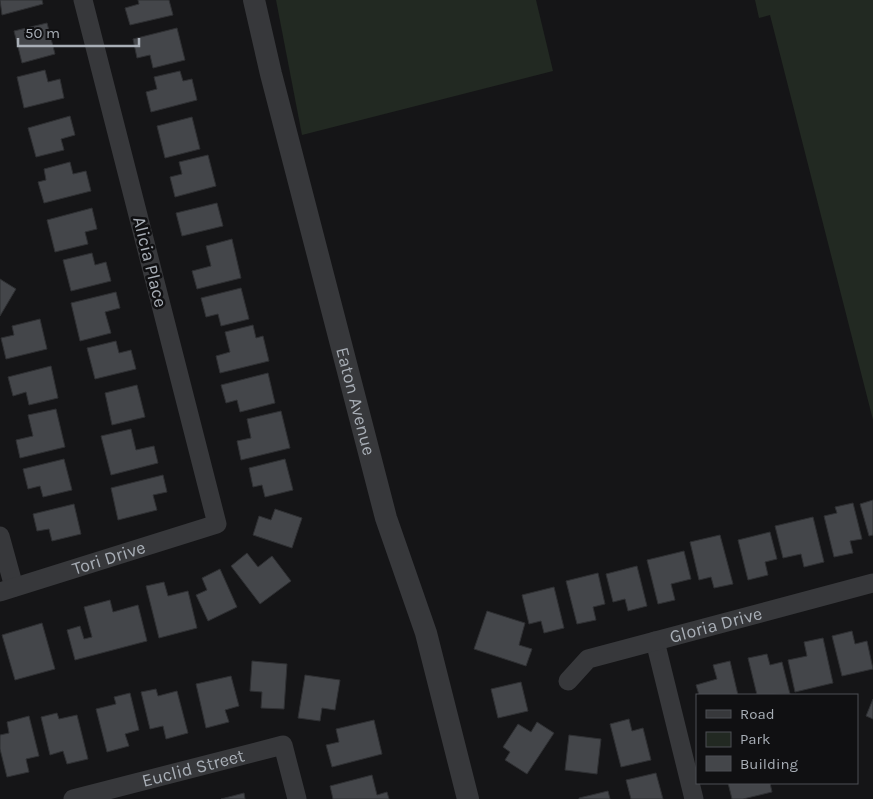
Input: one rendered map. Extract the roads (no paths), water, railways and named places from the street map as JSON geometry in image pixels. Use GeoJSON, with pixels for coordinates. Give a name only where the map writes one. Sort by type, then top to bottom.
{"type":"FeatureCollection","features":[{"type":"Feature","properties":{"kind":"street","name":"Alicia Place"},"geometry":{"type":"LineString","coordinates":[[83,0],[217,524]]}},
{"type":"Feature","properties":{"kind":"street","name":"Eaton Avenue"},"geometry":{"type":"LineString","coordinates":[[254,0],[271,74],[386,518],[426,633],[468,799]]}},
{"type":"Feature","properties":{"kind":"street","name":"Tori Drive"},"geometry":{"type":"LineString","coordinates":[[7,590],[217,524]]}},
{"type":"Feature","properties":{"kind":"street"},"geometry":{"type":"LineString","coordinates":[[0,536],[7,590]]}},
{"type":"Feature","properties":{"kind":"street","name":"Gloria Drive"},"geometry":{"type":"LineString","coordinates":[[568,680],[588,659],[873,583]]}},
{"type":"Feature","properties":{"kind":"street"},"geometry":{"type":"LineString","coordinates":[[655,641],[694,799]]}},
{"type":"Feature","properties":{"kind":"street","name":"Euclid Street"},"geometry":{"type":"LineString","coordinates":[[81,798],[283,745],[296,799]]}}]}
